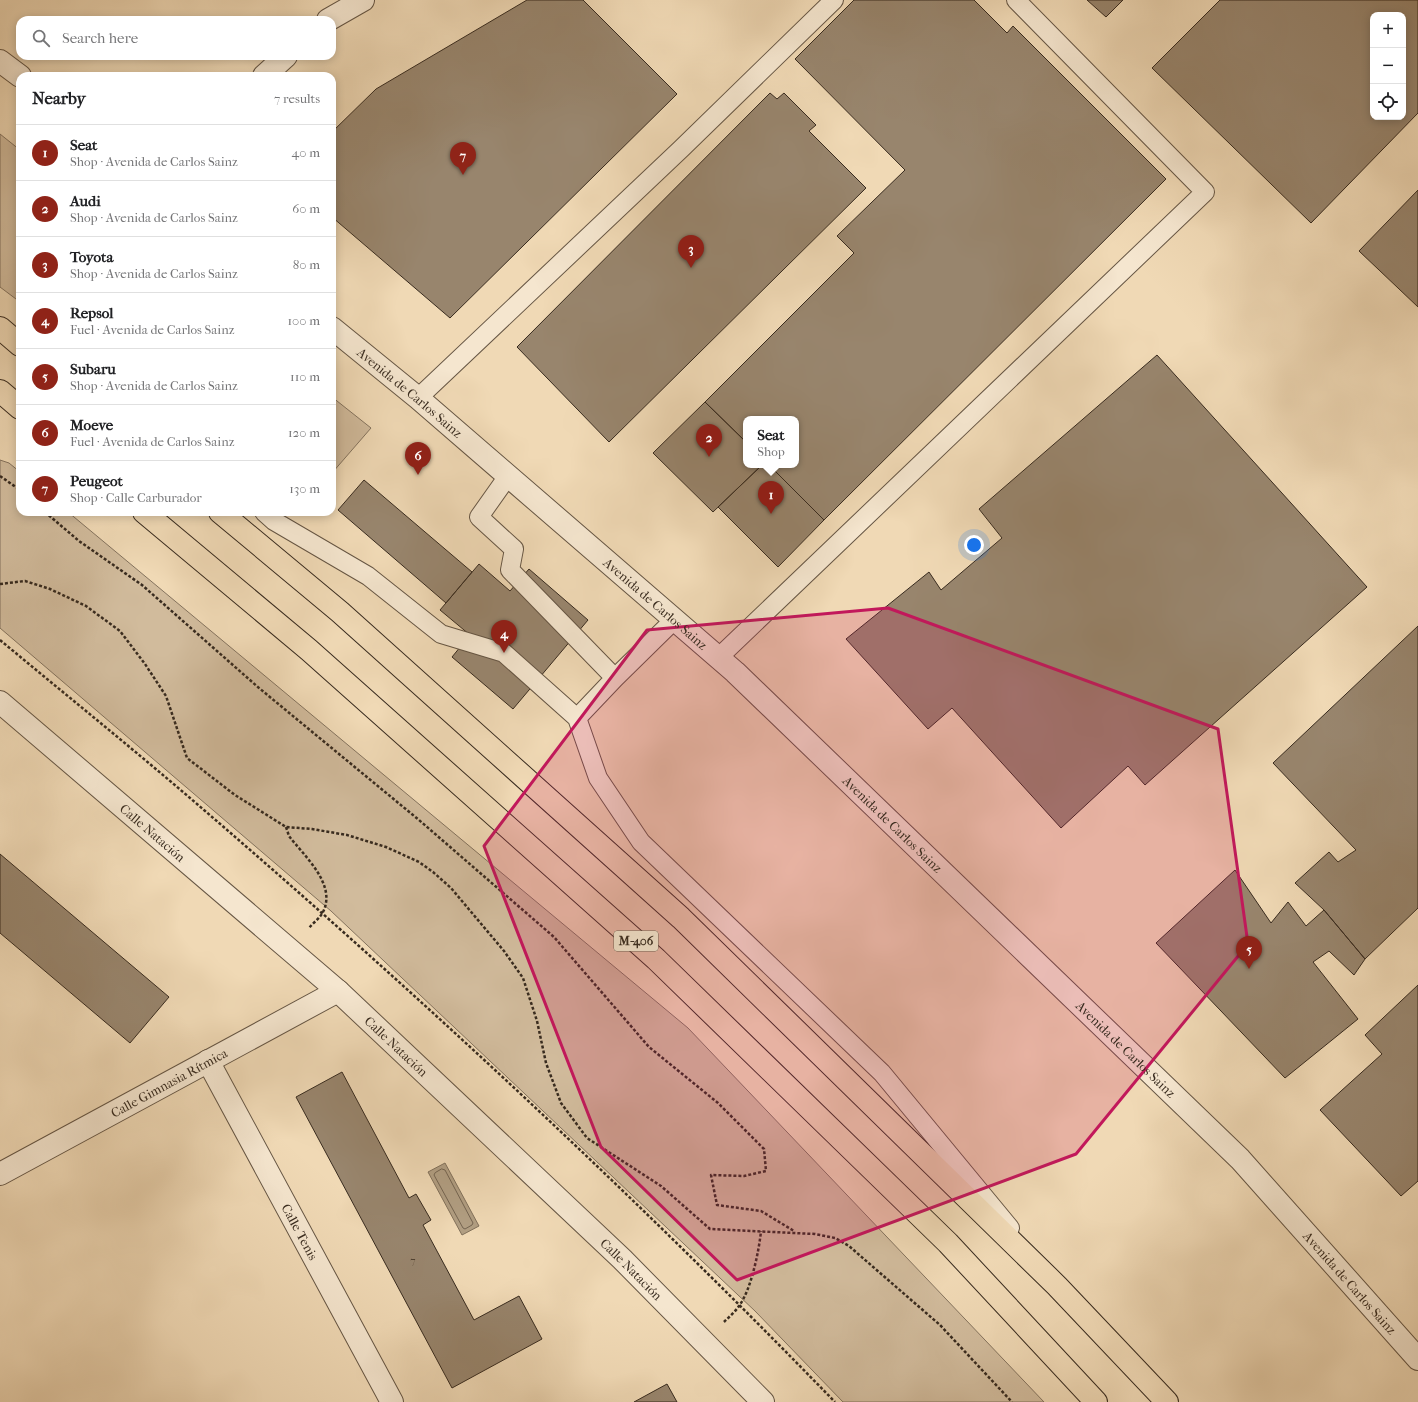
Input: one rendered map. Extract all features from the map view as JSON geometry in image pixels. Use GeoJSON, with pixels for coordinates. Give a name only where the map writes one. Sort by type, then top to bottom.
{"type":"FeatureCollection","features":[{"type":"Feature","properties":{"kind":"highway"},"geometry":{"type":"LineString","coordinates":[[0,328],[16,342]]}},
{"type":"Feature","properties":{"kind":"highway"},"geometry":{"type":"LineString","coordinates":[[0,391],[16,405]]}},
{"type":"Feature","properties":{"kind":"highway","name":"M-406"},"geometry":{"type":"LineString","coordinates":[[149,516],[309,650],[656,958],[948,1243],[1096,1402]]}},
{"type":"Feature","properties":{"kind":"highway"},"geometry":{"type":"LineString","coordinates":[[225,516],[340,612],[681,918],[1057,1286],[1164,1398]]}},
{"type":"Feature","properties":{"kind":"street"},"geometry":{"type":"LineString","coordinates":[[335,16],[363,0]]}},
{"type":"Feature","properties":{"kind":"street"},"geometry":{"type":"LineString","coordinates":[[0,60],[16,73]]}},
{"type":"Feature","properties":{"kind":"street"},"geometry":{"type":"LineString","coordinates":[[268,72],[282,60]]}},
{"type":"Feature","properties":{"kind":"street","name":"Avenida de Carlos Sainz"},"geometry":{"type":"LineString","coordinates":[[336,331],[418,398],[718,658],[1240,1159],[1418,1359]]}},
{"type":"Feature","properties":{"kind":"street","name":"Calle Natación"},"geometry":{"type":"LineString","coordinates":[[3,707],[338,991],[622,1259],[763,1402]]}},
{"type":"Feature","properties":{"kind":"street","name":"Calle Gimnasia Rítmica"},"geometry":{"type":"LineString","coordinates":[[0,1174],[338,991]]}},
{"type":"Feature","properties":{"kind":"street","name":"Calle Tenis"},"geometry":{"type":"LineString","coordinates":[[208,1061],[392,1402]]}},
{"type":"Feature","properties":{"kind":"lane"},"geometry":{"type":"LineString","coordinates":[[418,398],[681,150],[834,0]]}},
{"type":"Feature","properties":{"kind":"lane"},"geometry":{"type":"LineString","coordinates":[[718,658],[1205,192],[1016,0]]}},
{"type":"Feature","properties":{"kind":"lane"},"geometry":{"type":"LineString","coordinates":[[0,321],[16,328]]}},
{"type":"Feature","properties":{"kind":"lane"},"geometry":{"type":"LineString","coordinates":[[508,476],[479,517],[514,549],[510,570],[615,678]]}},
{"type":"Feature","properties":{"kind":"lane"},"geometry":{"type":"LineString","coordinates":[[268,516],[274,521],[368,576],[441,634],[504,653],[577,718],[598,778],[641,842],[882,1073],[1057,1286]]}},
{"type":"Feature","properties":{"kind":"lane"},"geometry":{"type":"LineString","coordinates":[[577,718],[674,620]]}},
{"type":"Feature","properties":{"kind":"path"},"geometry":{"type":"LineString","coordinates":[[0,476],[16,487]]}},
{"type":"Feature","properties":{"kind":"path"},"geometry":{"type":"LineString","coordinates":[[50,516],[79,541],[142,585],[258,688],[419,820],[554,937],[649,1047],[718,1103],[764,1149],[766,1171],[744,1176],[711,1175],[717,1206],[762,1211],[795,1232]]}},
{"type":"Feature","properties":{"kind":"path"},"geometry":{"type":"LineString","coordinates":[[0,584],[25,581],[50,589],[86,606],[120,632],[145,664],[166,696],[187,758],[236,795],[286,827],[322,830],[369,841],[419,862],[433,872],[466,905],[504,951],[523,978],[537,1021],[546,1062],[561,1103],[587,1138],[661,1186],[710,1229],[795,1232],[835,1238],[849,1246],[940,1325],[1012,1402]]}},
{"type":"Feature","properties":{"kind":"path"},"geometry":{"type":"LineString","coordinates":[[0,640],[195,803],[322,914],[521,1094],[740,1305],[835,1402]]}},
{"type":"Feature","properties":{"kind":"path"},"geometry":{"type":"LineString","coordinates":[[286,827],[289,836],[324,883],[326,893],[322,914],[290,949]]}},
{"type":"Feature","properties":{"kind":"path"},"geometry":{"type":"LineString","coordinates":[[705,1344],[740,1305],[754,1268],[761,1231]]}},
{"type":"Feature","properties":{"kind":"highlighted area"},"geometry":{"type":"Polygon","coordinates":[[[888,608],[1218,729],[1248,944],[1076,1154],[737,1280],[601,1147],[484,846],[647,630],[888,608]]]}},
{"type":"Feature","properties":{"kind":"shaded area"},"geometry":{"type":"Polygon","coordinates":[[[0,134],[16,147],[16,299],[0,287],[0,134]]]}},
{"type":"Feature","properties":{"kind":"shaded area"},"geometry":{"type":"Polygon","coordinates":[[[336,400],[371,428],[336,468],[336,400]]]}},
{"type":"Feature","properties":{"kind":"shaded area"},"geometry":{"type":"Polygon","coordinates":[[[0,460],[9,463],[16,469],[16,516],[73,516],[688,1028],[1044,1402],[843,1402],[755,1311],[331,911],[0,628],[0,460]]]}},
{"type":"Feature","properties":{"kind":"water"},"geometry":{"type":"Polygon","coordinates":[[[445,1163],[479,1226],[462,1235],[428,1172],[445,1163]]]}},
{"type":"Feature","properties":{"kind":"building"},"geometry":{"type":"Polygon","coordinates":[[[527,0],[583,0],[677,94],[450,318],[336,220],[336,128],[376,89],[527,0]]]}},
{"type":"Feature","properties":{"kind":"building"},"geometry":{"type":"Polygon","coordinates":[[[854,0],[974,0],[1007,33],[1013,26],[1166,179],[824,520],[772,468],[799,468],[799,416],[743,416],[743,439],[705,402],[854,253],[837,236],[905,170],[795,59],[854,0]]]}},
{"type":"Feature","properties":{"kind":"building"},"geometry":{"type":"Polygon","coordinates":[[[1087,0],[1123,0],[1106,17],[1087,0]]]}},
{"type":"Feature","properties":{"kind":"building"},"geometry":{"type":"Polygon","coordinates":[[[1220,0],[1418,0],[1418,113],[1311,223],[1152,68],[1220,0]]]}},
{"type":"Feature","properties":{"kind":"building"},"geometry":{"type":"Polygon","coordinates":[[[770,93],[777,99],[784,93],[816,125],[809,131],[866,188],[609,442],[517,347],[770,93]]]}},
{"type":"Feature","properties":{"kind":"building"},"geometry":{"type":"Polygon","coordinates":[[[1418,190],[1418,307],[1359,251],[1418,190]]]}},
{"type":"Feature","properties":{"kind":"building"},"geometry":{"type":"Polygon","coordinates":[[[1157,355],[1367,587],[1145,785],[1128,766],[1061,828],[952,708],[928,729],[846,639],[929,572],[941,590],[1002,538],[979,509],[1157,355]]]}},
{"type":"Feature","properties":{"kind":"building"},"geometry":{"type":"Polygon","coordinates":[[[705,402],[743,439],[743,468],[759,468],[713,512],[653,453],[705,402]]]}},
{"type":"Feature","properties":{"kind":"building"},"geometry":{"type":"Polygon","coordinates":[[[759,468],[772,468],[824,520],[778,567],[718,507],[759,468]]]}},
{"type":"Feature","properties":{"kind":"building"},"geometry":{"type":"Polygon","coordinates":[[[364,480],[472,572],[446,603],[338,510],[364,480]]]}},
{"type":"Feature","properties":{"kind":"building"},"geometry":{"type":"Polygon","coordinates":[[[479,564],[510,591],[529,569],[588,620],[513,709],[452,657],[470,635],[440,610],[479,564]]]}},
{"type":"Feature","properties":{"kind":"building"},"geometry":{"type":"Polygon","coordinates":[[[1418,626],[1418,908],[1365,959],[1324,910],[1295,883],[1329,852],[1338,862],[1356,850],[1273,763],[1418,626]]]}},
{"type":"Feature","properties":{"kind":"building"},"geometry":{"type":"Polygon","coordinates":[[[0,854],[169,997],[130,1043],[0,933],[0,854]]]}},
{"type":"Feature","properties":{"kind":"building"},"geometry":{"type":"Polygon","coordinates":[[[1235,870],[1271,923],[1288,902],[1306,926],[1324,910],[1365,959],[1354,975],[1329,951],[1313,962],[1358,1019],[1285,1078],[1156,943],[1235,870]]]}},
{"type":"Feature","properties":{"kind":"building"},"geometry":{"type":"Polygon","coordinates":[[[1418,985],[1418,1181],[1401,1196],[1320,1110],[1382,1054],[1365,1035],[1418,985]]]}},
{"type":"Feature","properties":{"kind":"building"},"geometry":{"type":"Polygon","coordinates":[[[342,1072],[409,1198],[416,1194],[431,1220],[423,1225],[474,1320],[519,1296],[542,1339],[452,1388],[296,1097],[342,1072]]]}},
{"type":"Feature","properties":{"kind":"building"},"geometry":{"type":"Polygon","coordinates":[[[667,1384],[677,1402],[634,1402],[667,1384]]]}},
{"type":"Feature","properties":{"kind":"place","name":"Peugeot"},"geometry":{"type":"Point","coordinates":[463,175]}},
{"type":"Feature","properties":{"kind":"place","name":"Toyota"},"geometry":{"type":"Point","coordinates":[691,268]}},
{"type":"Feature","properties":{"kind":"place","name":"Audi"},"geometry":{"type":"Point","coordinates":[709,457]}},
{"type":"Feature","properties":{"kind":"place","name":"Moeve"},"geometry":{"type":"Point","coordinates":[418,475]}},
{"type":"Feature","properties":{"kind":"place","name":"Seat"},"geometry":{"type":"Point","coordinates":[771,514]}},
{"type":"Feature","properties":{"kind":"place","name":"Repsol"},"geometry":{"type":"Point","coordinates":[504,653]}},
{"type":"Feature","properties":{"kind":"place","name":"Subaru"},"geometry":{"type":"Point","coordinates":[1249,969]}}]}
